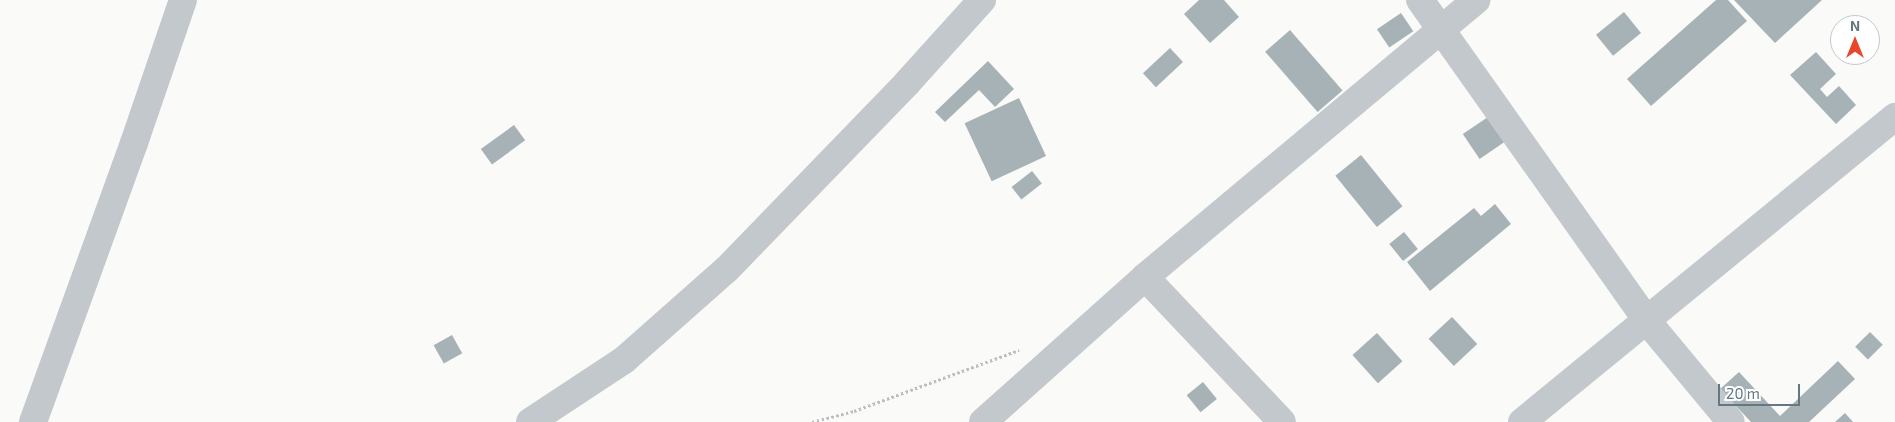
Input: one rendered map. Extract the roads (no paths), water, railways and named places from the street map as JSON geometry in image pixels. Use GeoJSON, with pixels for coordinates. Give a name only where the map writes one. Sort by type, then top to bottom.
{"type":"FeatureCollection","features":[{"type":"Feature","properties":{"kind":"street"},"geometry":{"type":"LineString","coordinates":[[33,422],[134,143],[183,0]]}},
{"type":"Feature","properties":{"kind":"street"},"geometry":{"type":"LineString","coordinates":[[530,422],[624,360],[727,269],[907,84],[982,0]]}},
{"type":"Feature","properties":{"kind":"street"},"geometry":{"type":"LineString","coordinates":[[1420,0],[1647,321],[1731,422]]}},
{"type":"Feature","properties":{"kind":"street"},"geometry":{"type":"LineString","coordinates":[[982,422],[1145,277],[1476,0]]}},
{"type":"Feature","properties":{"kind":"street"},"geometry":{"type":"LineString","coordinates":[[1522,422],[1895,117]]}},
{"type":"Feature","properties":{"kind":"street"},"geometry":{"type":"LineString","coordinates":[[1145,277],[1282,422]]}}]}
